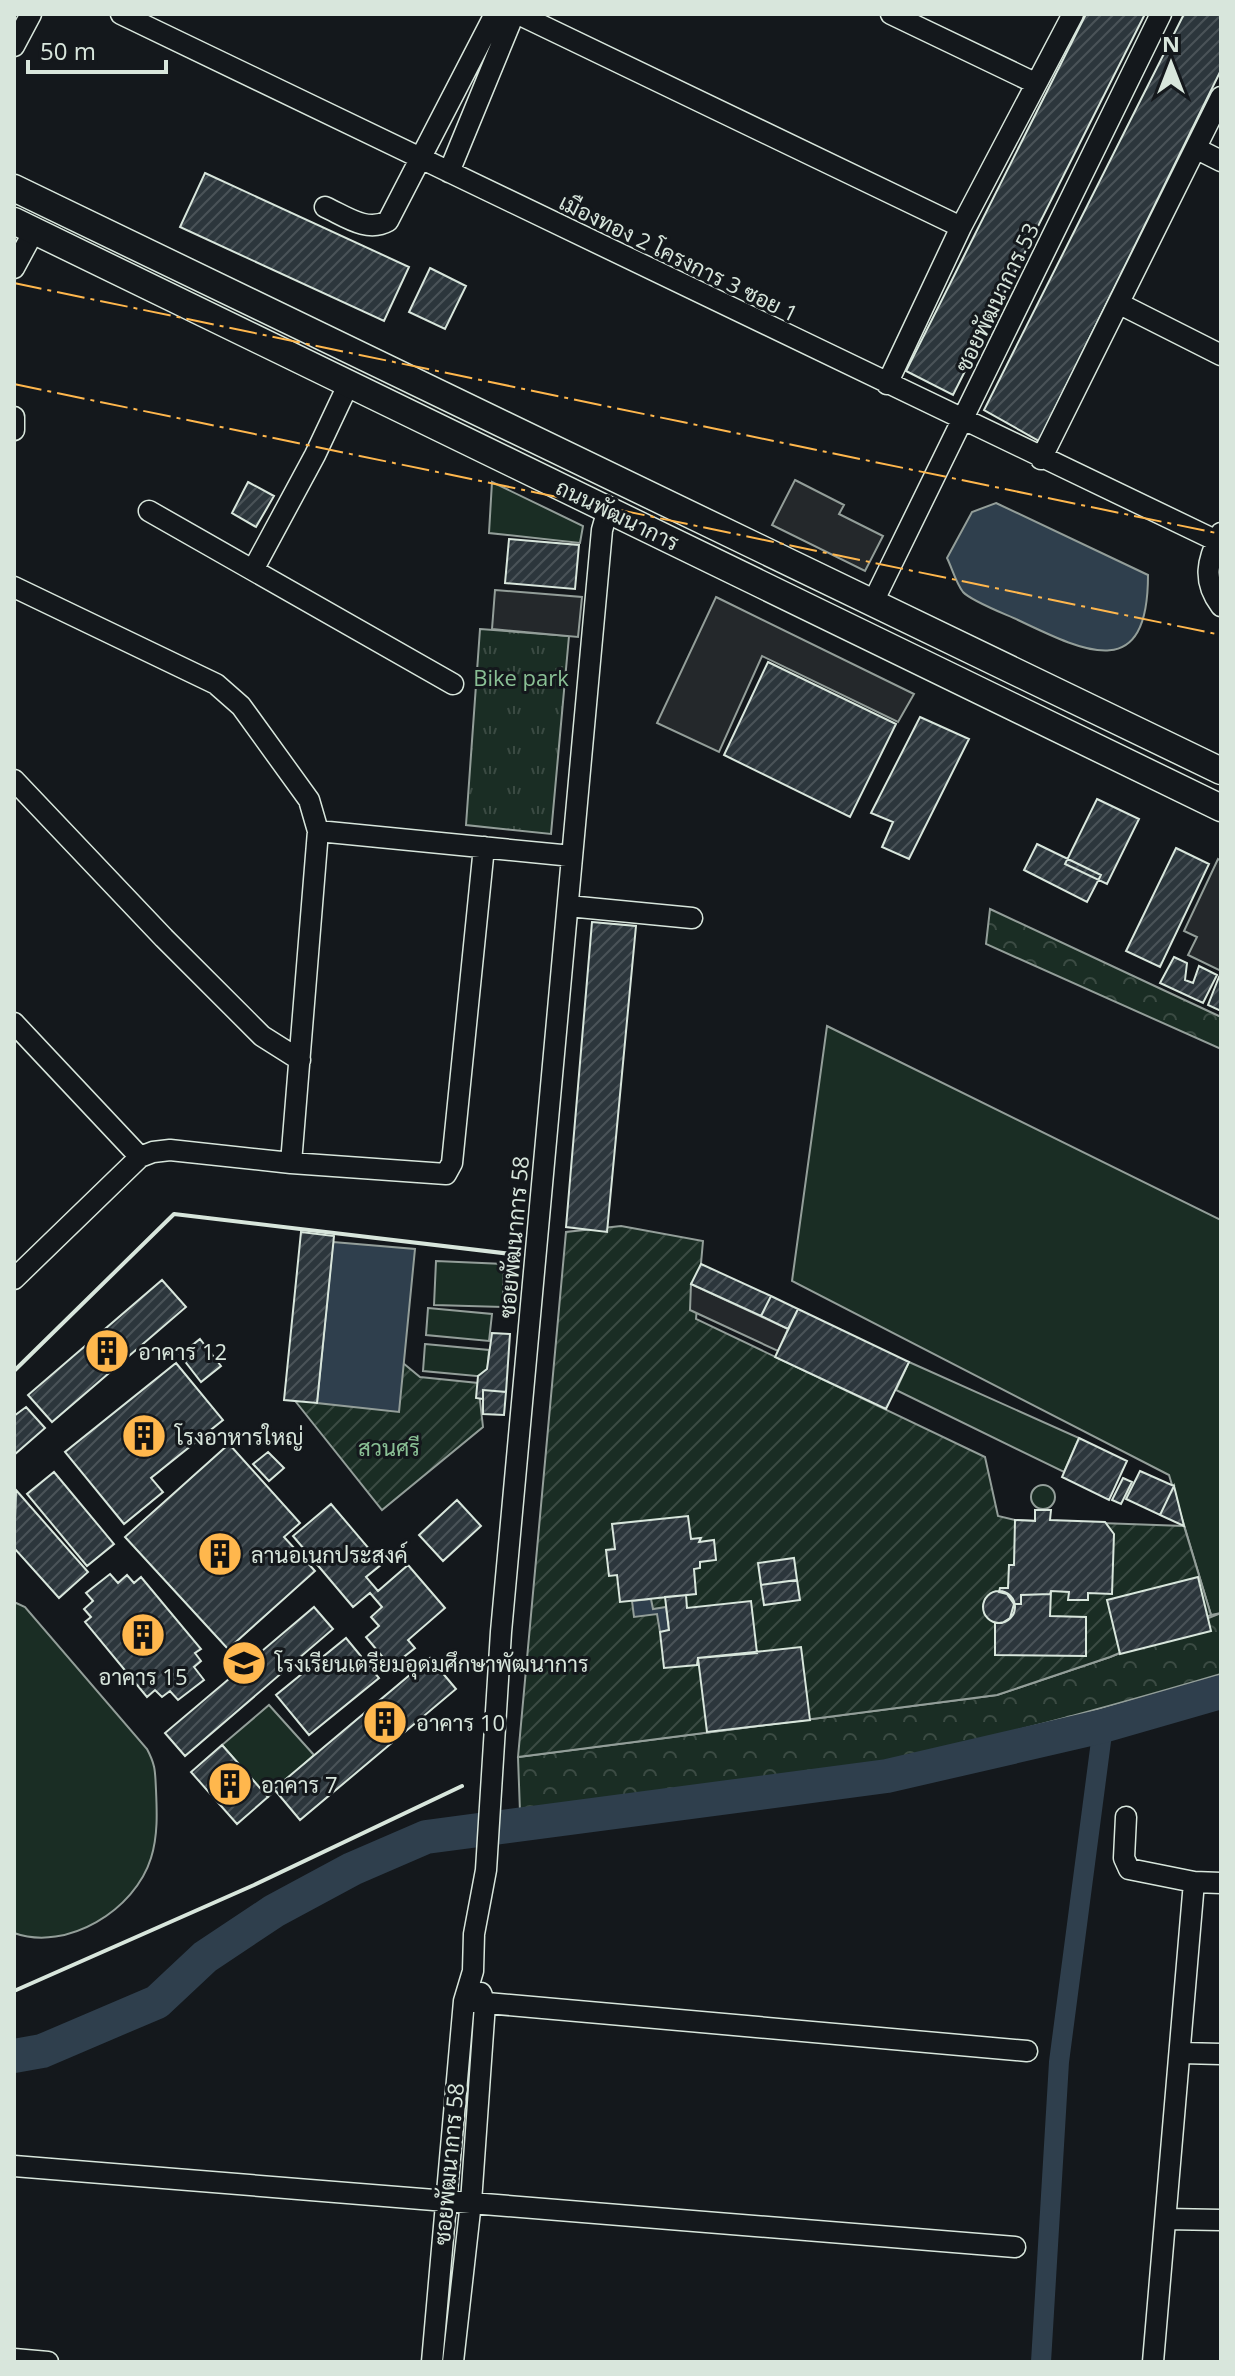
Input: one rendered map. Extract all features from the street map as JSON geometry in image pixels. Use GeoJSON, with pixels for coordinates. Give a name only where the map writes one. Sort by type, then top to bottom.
{"type":"FeatureCollection","features":[{"type":"Feature","properties":{"kind":"main road","name":"ถนนพัฒนาการ"},"geometry":{"type":"LineString","coordinates":[[14,188],[1221,771]]}},
{"type":"Feature","properties":{"kind":"main road","name":"ถนนพัฒนาการ"},"geometry":{"type":"LineString","coordinates":[[24,226],[1221,808]]}},
{"type":"Feature","properties":{"kind":"main road"},"geometry":{"type":"LineString","coordinates":[[608,509],[622,481]]}},
{"type":"Feature","properties":{"kind":"main road"},"geometry":{"type":"LineString","coordinates":[[869,638],[873,602]]}},
{"type":"Feature","properties":{"kind":"street"},"geometry":{"type":"LineString","coordinates":[[14,46],[31,14]]}},
{"type":"Feature","properties":{"kind":"street","name":"เมืองทอง 2 โครงการ 3 ซอย 1"},"geometry":{"type":"LineString","coordinates":[[121,14],[1041,459],[1219,537]]}},
{"type":"Feature","properties":{"kind":"street"},"geometry":{"type":"LineString","coordinates":[[325,207],[369,227],[378,227],[388,221],[495,14]]}},
{"type":"Feature","properties":{"kind":"street"},"geometry":{"type":"LineString","coordinates":[[449,172],[516,14],[961,227]]}},
{"type":"Feature","properties":{"kind":"street"},"geometry":{"type":"LineString","coordinates":[[891,14],[1035,83]]}},
{"type":"Feature","properties":{"kind":"street"},"geometry":{"type":"LineString","coordinates":[[887,384],[961,227],[1073,14]]}},
{"type":"Feature","properties":{"kind":"street","name":"ซอยพัฒนาการ 53"},"geometry":{"type":"LineString","coordinates":[[873,602],[1161,14]]}},
{"type":"Feature","properties":{"kind":"street"},"geometry":{"type":"LineString","coordinates":[[1041,459],[1221,97]]}},
{"type":"Feature","properties":{"kind":"street"},"geometry":{"type":"LineString","coordinates":[[1197,149],[1221,161]]}},
{"type":"Feature","properties":{"kind":"street"},"geometry":{"type":"LineString","coordinates":[[14,268],[24,226]]}},
{"type":"Feature","properties":{"kind":"street"},"geometry":{"type":"LineString","coordinates":[[1120,304],[1221,355]]}},
{"type":"Feature","properties":{"kind":"street"},"geometry":{"type":"LineString","coordinates":[[253,570],[315,455],[349,383]]}},
{"type":"Feature","properties":{"kind":"street"},"geometry":{"type":"LineString","coordinates":[[14,417],[14,430]]}},
{"type":"Feature","properties":{"kind":"street","name":"ซอยพัฒนาการ 58"},"geometry":{"type":"LineString","coordinates":[[432,2362],[464,2001],[473,1971],[474,1934],[486,1870],[491,1760],[517,1453],[602,530],[608,509]]}},
{"type":"Feature","properties":{"kind":"street"},"geometry":{"type":"LineString","coordinates":[[149,511],[453,684]]}},
{"type":"Feature","properties":{"kind":"street"},"geometry":{"type":"LineString","coordinates":[[1219,537],[1206,567],[1211,593],[1221,606]]}},
{"type":"Feature","properties":{"kind":"street"},"geometry":{"type":"LineString","coordinates":[[14,587],[216,684],[241,706],[309,800],[318,831],[291,1163]]}},
{"type":"Feature","properties":{"kind":"street"},"geometry":{"type":"LineString","coordinates":[[14,780],[262,1036],[300,1060]]}},
{"type":"Feature","properties":{"kind":"street"},"geometry":{"type":"LineString","coordinates":[[318,831],[572,856]]}},
{"type":"Feature","properties":{"kind":"street"},"geometry":{"type":"LineString","coordinates":[[14,1279],[140,1157],[153,1152],[170,1150],[291,1163],[446,1174],[452,1163],[484,847]]}},
{"type":"Feature","properties":{"kind":"street"},"geometry":{"type":"LineString","coordinates":[[568,906],[692,918]]}},
{"type":"Feature","properties":{"kind":"street"},"geometry":{"type":"LineString","coordinates":[[14,1023],[140,1157]]}},
{"type":"Feature","properties":{"kind":"street"},"geometry":{"type":"LineString","coordinates":[[1126,1817],[1124,1858],[1129,1869],[1194,1882],[1221,1883]]}},
{"type":"Feature","properties":{"kind":"street"},"geometry":{"type":"LineString","coordinates":[[1153,2362],[1194,1882]]}},
{"type":"Feature","properties":{"kind":"street","name":"ซอยพัฒนาการ 58"},"geometry":{"type":"LineString","coordinates":[[453,2362],[471,2202],[485,2004],[473,1971]]}},
{"type":"Feature","properties":{"kind":"street"},"geometry":{"type":"LineString","coordinates":[[464,2001],[1027,2051]]}},
{"type":"Feature","properties":{"kind":"street"},"geometry":{"type":"LineString","coordinates":[[1181,2053],[1221,2054]]}},
{"type":"Feature","properties":{"kind":"street"},"geometry":{"type":"LineString","coordinates":[[14,2166],[1015,2247]]}},
{"type":"Feature","properties":{"kind":"street"},"geometry":{"type":"LineString","coordinates":[[1166,2219],[1221,2220]]}},
{"type":"Feature","properties":{"kind":"street"},"geometry":{"type":"LineString","coordinates":[[14,2359],[48,2362]]}},
{"type":"Feature","properties":{"kind":"green space"},"geometry":{"type":"Polygon","coordinates":[[[492,482],[583,526],[580,543],[489,533],[492,482]]]}},
{"type":"Feature","properties":{"kind":"green space","name":"Bike park"},"geometry":{"type":"Polygon","coordinates":[[[480,629],[569,636],[551,834],[466,825],[480,629]]]}},
{"type":"Feature","properties":{"kind":"green space"},"geometry":{"type":"Polygon","coordinates":[[[990,909],[1221,1017],[1221,1049],[986,944],[990,909]]]}},
{"type":"Feature","properties":{"kind":"green space"},"geometry":{"type":"Polygon","coordinates":[[[827,1026],[1221,1220],[1221,1613],[1211,1615],[1169,1475],[792,1281],[827,1026]]]}},
{"type":"Feature","properties":{"kind":"green space"},"geometry":{"type":"Polygon","coordinates":[[[621,1226],[703,1241],[696,1319],[985,1457],[998,1516],[1015,1520],[1184,1526],[1211,1615],[1110,1657],[997,1695],[518,1757],[566,1232],[621,1226]]]}},
{"type":"Feature","properties":{"kind":"green space"},"geometry":{"type":"Polygon","coordinates":[[[436,1261],[504,1264],[503,1307],[434,1305],[436,1261]]]}},
{"type":"Feature","properties":{"kind":"green space"},"geometry":{"type":"Polygon","coordinates":[[[428,1308],[492,1314],[489,1341],[426,1335],[428,1308]]]}},
{"type":"Feature","properties":{"kind":"green space"},"geometry":{"type":"Polygon","coordinates":[[[425,1344],[489,1350],[487,1377],[423,1371],[425,1344]]]}},
{"type":"Feature","properties":{"kind":"green space"},"geometry":{"type":"Polygon","coordinates":[[[909,1362],[1079,1438],[1064,1472],[896,1390],[909,1362]]]}},
{"type":"Feature","properties":{"kind":"green space","name":"สวนศรี"},"geometry":{"type":"Polygon","coordinates":[[[403,1363],[420,1377],[478,1383],[483,1427],[382,1510],[292,1397],[398,1404],[403,1363]]]}},
{"type":"Feature","properties":{"kind":"green space"},"geometry":{"type":"Polygon","coordinates":[[[1043,1485],[1054,1492],[1055,1497],[1048,1508],[1043,1509],[1032,1502],[1031,1497],[1038,1486],[1043,1485]]]}},
{"type":"Feature","properties":{"kind":"green space"},"geometry":{"type":"Polygon","coordinates":[[[14,1602],[25,1607],[147,1749],[155,1774],[156,1833],[143,1877],[115,1910],[96,1922],[56,1937],[14,1933],[14,1602]]]}},
{"type":"Feature","properties":{"kind":"green space"},"geometry":{"type":"Polygon","coordinates":[[[1221,1613],[1221,1674],[1164,1691],[990,1737],[814,1775],[696,1793],[520,1812],[518,1757],[997,1695],[1110,1657],[1221,1613]]]}},
{"type":"Feature","properties":{"kind":"green space"},"geometry":{"type":"Polygon","coordinates":[[[269,1705],[314,1755],[268,1797],[222,1745],[269,1705]]]}},
{"type":"Feature","properties":{"kind":"shaded area"},"geometry":{"type":"Polygon","coordinates":[[[795,480],[844,505],[839,514],[883,536],[865,571],[772,525],[795,480]]]}},
{"type":"Feature","properties":{"kind":"shaded area"},"geometry":{"type":"Polygon","coordinates":[[[495,590],[582,597],[578,637],[492,629],[495,590]]]}},
{"type":"Feature","properties":{"kind":"shaded area"},"geometry":{"type":"Polygon","coordinates":[[[716,597],[914,694],[898,722],[762,656],[719,752],[657,723],[716,597]]]}},
{"type":"Feature","properties":{"kind":"shaded area"},"geometry":{"type":"Polygon","coordinates":[[[1218,859],[1221,861],[1221,971],[1188,955],[1197,937],[1184,931],[1218,859]]]}},
{"type":"Feature","properties":{"kind":"shaded area"},"geometry":{"type":"Polygon","coordinates":[[[691,1284],[788,1329],[778,1351],[690,1310],[691,1284]]]}},
{"type":"Feature","properties":{"kind":"water"},"geometry":{"type":"Polygon","coordinates":[[[996,503],[1148,575],[1145,609],[1137,632],[1125,645],[1109,650],[1089,649],[1067,642],[980,603],[963,592],[947,558],[972,512],[996,503]]]}},
{"type":"Feature","properties":{"kind":"water"},"geometry":{"type":"Polygon","coordinates":[[[333,1242],[415,1249],[399,1412],[317,1403],[333,1242]]]}},
{"type":"Feature","properties":{"kind":"water"},"geometry":{"type":"Polygon","coordinates":[[[651,1599],[653,1609],[666,1607],[669,1630],[660,1632],[657,1614],[634,1617],[632,1601],[651,1599]]]}},
{"type":"Feature","properties":{"kind":"building"},"geometry":{"type":"Polygon","coordinates":[[[1086,14],[1145,14],[953,395],[906,371],[1086,14]]]}},
{"type":"Feature","properties":{"kind":"building"},"geometry":{"type":"Polygon","coordinates":[[[1184,14],[1221,14],[1221,70],[1039,441],[984,410],[1184,14]]]}},
{"type":"Feature","properties":{"kind":"building"},"geometry":{"type":"Polygon","coordinates":[[[205,173],[409,267],[384,321],[180,227],[205,173]]]}},
{"type":"Feature","properties":{"kind":"building"},"geometry":{"type":"Polygon","coordinates":[[[430,268],[466,286],[445,329],[409,312],[430,268]]]}},
{"type":"Feature","properties":{"kind":"building"},"geometry":{"type":"Polygon","coordinates":[[[248,482],[274,496],[256,527],[232,513],[248,482]]]}},
{"type":"Feature","properties":{"kind":"building"},"geometry":{"type":"Polygon","coordinates":[[[509,539],[579,545],[575,589],[505,583],[509,539]]]}},
{"type":"Feature","properties":{"kind":"building"},"geometry":{"type":"Polygon","coordinates":[[[768,662],[896,724],[850,817],[724,755],[768,662]]]}},
{"type":"Feature","properties":{"kind":"building"},"geometry":{"type":"Polygon","coordinates":[[[920,717],[969,739],[909,859],[882,847],[893,822],[871,813],[920,717]]]}},
{"type":"Feature","properties":{"kind":"building"},"geometry":{"type":"Polygon","coordinates":[[[1097,799],[1139,819],[1107,884],[1065,864],[1097,799]]]}},
{"type":"Feature","properties":{"kind":"building"},"geometry":{"type":"Polygon","coordinates":[[[1037,844],[1101,875],[1087,902],[1024,870],[1037,844]]]}},
{"type":"Feature","properties":{"kind":"building"},"geometry":{"type":"Polygon","coordinates":[[[1176,848],[1209,864],[1160,967],[1126,951],[1176,848]]]}},
{"type":"Feature","properties":{"kind":"building"},"geometry":{"type":"Polygon","coordinates":[[[592,922],[636,926],[607,1232],[566,1227],[592,922]]]}},
{"type":"Feature","properties":{"kind":"building"},"geometry":{"type":"Polygon","coordinates":[[[1174,957],[1187,963],[1185,980],[1193,983],[1199,966],[1217,975],[1203,1003],[1160,983],[1174,957]]]}},
{"type":"Feature","properties":{"kind":"building"},"geometry":{"type":"Polygon","coordinates":[[[1219,977],[1221,979],[1221,1011],[1208,1005],[1219,977]]]}},
{"type":"Feature","properties":{"kind":"building"},"geometry":{"type":"Polygon","coordinates":[[[301,1232],[334,1236],[317,1403],[284,1400],[301,1232]]]}},
{"type":"Feature","properties":{"kind":"building"},"geometry":{"type":"Polygon","coordinates":[[[701,1264],[771,1296],[761,1316],[691,1284],[701,1264]]]}},
{"type":"Feature","properties":{"kind":"building","name":"อาคาร 12"},"geometry":{"type":"Polygon","coordinates":[[[162,1280],[186,1307],[52,1422],[28,1395],[162,1280]]]}},
{"type":"Feature","properties":{"kind":"building"},"geometry":{"type":"Polygon","coordinates":[[[771,1296],[798,1309],[788,1329],[761,1316],[771,1296]]]}},
{"type":"Feature","properties":{"kind":"building"},"geometry":{"type":"Polygon","coordinates":[[[798,1309],[909,1362],[886,1409],[775,1357],[798,1309]]]}},
{"type":"Feature","properties":{"kind":"building"},"geometry":{"type":"Polygon","coordinates":[[[492,1333],[510,1334],[506,1392],[483,1390],[483,1399],[476,1398],[478,1376],[487,1369],[492,1333]]]}},
{"type":"Feature","properties":{"kind":"building"},"geometry":{"type":"Polygon","coordinates":[[[200,1339],[221,1366],[201,1382],[180,1355],[200,1339]]]}},
{"type":"Feature","properties":{"kind":"building","name":"โรงอาหารใหญ่"},"geometry":{"type":"Polygon","coordinates":[[[176,1363],[223,1420],[151,1478],[163,1492],[124,1524],[65,1452],[176,1363]]]}},
{"type":"Feature","properties":{"kind":"building"},"geometry":{"type":"Polygon","coordinates":[[[483,1390],[506,1392],[504,1415],[483,1414],[483,1390]]]}},
{"type":"Feature","properties":{"kind":"building"},"geometry":{"type":"Polygon","coordinates":[[[26,1407],[45,1428],[14,1455],[14,1416],[26,1407]]]}},
{"type":"Feature","properties":{"kind":"building"},"geometry":{"type":"Polygon","coordinates":[[[1079,1438],[1127,1461],[1109,1500],[1062,1477],[1079,1438]]]}},
{"type":"Feature","properties":{"kind":"building","name":"ลานอเนกประสงค์"},"geometry":{"type":"Polygon","coordinates":[[[229,1444],[300,1523],[284,1537],[315,1571],[228,1649],[125,1537],[229,1444]]]}},
{"type":"Feature","properties":{"kind":"building"},"geometry":{"type":"Polygon","coordinates":[[[268,1452],[284,1468],[269,1481],[253,1464],[268,1452]]]}},
{"type":"Feature","properties":{"kind":"building"},"geometry":{"type":"Polygon","coordinates":[[[1140,1471],[1174,1486],[1160,1515],[1126,1499],[1140,1471]]]}},
{"type":"Feature","properties":{"kind":"building"},"geometry":{"type":"Polygon","coordinates":[[[54,1472],[114,1544],[87,1566],[27,1494],[54,1472]]]}},
{"type":"Feature","properties":{"kind":"building"},"geometry":{"type":"Polygon","coordinates":[[[1123,1478],[1132,1482],[1121,1504],[1112,1500],[1123,1478]]]}},
{"type":"Feature","properties":{"kind":"building"},"geometry":{"type":"Polygon","coordinates":[[[1174,1486],[1184,1526],[1160,1515],[1174,1486]]]}},
{"type":"Feature","properties":{"kind":"building"},"geometry":{"type":"Polygon","coordinates":[[[16,1490],[88,1572],[59,1598],[14,1548],[16,1490]]]}},
{"type":"Feature","properties":{"kind":"building"},"geometry":{"type":"Polygon","coordinates":[[[457,1500],[481,1526],[443,1561],[419,1535],[457,1500]]]}},
{"type":"Feature","properties":{"kind":"building"},"geometry":{"type":"Polygon","coordinates":[[[331,1504],[382,1564],[366,1577],[378,1591],[408,1565],[445,1608],[408,1640],[415,1648],[391,1667],[366,1637],[379,1626],[371,1617],[382,1607],[370,1593],[353,1607],[293,1536],[331,1504]]]}},
{"type":"Feature","properties":{"kind":"building"},"geometry":{"type":"Polygon","coordinates":[[[1035,1510],[1051,1510],[1050,1520],[1105,1522],[1114,1534],[1112,1594],[1088,1593],[1088,1600],[1068,1600],[1069,1592],[1051,1591],[1050,1594],[1021,1595],[1021,1604],[1014,1604],[1007,1594],[999,1592],[1000,1588],[1008,1588],[1009,1565],[1014,1565],[1015,1520],[1035,1521],[1035,1510]]]}},
{"type":"Feature","properties":{"kind":"building"},"geometry":{"type":"Polygon","coordinates":[[[688,1516],[691,1539],[701,1538],[699,1542],[714,1540],[716,1560],[700,1562],[700,1568],[694,1569],[696,1594],[620,1602],[617,1575],[609,1576],[606,1550],[615,1549],[612,1524],[688,1516]]]}},
{"type":"Feature","properties":{"kind":"building"},"geometry":{"type":"Polygon","coordinates":[[[794,1558],[797,1580],[761,1585],[758,1563],[794,1558]]]}},
{"type":"Feature","properties":{"kind":"building","name":"อาคาร 15"},"geometry":{"type":"Polygon","coordinates":[[[110,1574],[118,1583],[127,1575],[134,1583],[141,1577],[201,1649],[195,1653],[201,1661],[194,1667],[204,1680],[178,1700],[170,1691],[162,1697],[155,1690],[147,1697],[85,1622],[91,1617],[84,1609],[93,1601],[86,1593],[110,1574]]]}},
{"type":"Feature","properties":{"kind":"building"},"geometry":{"type":"Polygon","coordinates":[[[1198,1577],[1211,1631],[1120,1654],[1107,1600],[1198,1577]]]}},
{"type":"Feature","properties":{"kind":"building"},"geometry":{"type":"Polygon","coordinates":[[[797,1580],[800,1600],[764,1605],[761,1585],[797,1580]]]}},
{"type":"Feature","properties":{"kind":"building"},"geometry":{"type":"Polygon","coordinates":[[[999,1591],[1010,1596],[1015,1607],[1010,1618],[999,1623],[988,1618],[983,1607],[988,1596],[999,1591]]]}},
{"type":"Feature","properties":{"kind":"building"},"geometry":{"type":"Polygon","coordinates":[[[1051,1591],[1050,1616],[1086,1617],[1086,1656],[995,1655],[995,1623],[1010,1618],[1014,1604],[1021,1604],[1021,1595],[1050,1594],[1051,1591]]]}},
{"type":"Feature","properties":{"kind":"building"},"geometry":{"type":"Polygon","coordinates":[[[686,1595],[687,1608],[751,1601],[757,1653],[698,1658],[697,1665],[664,1668],[660,1632],[669,1630],[665,1597],[686,1595]]]}},
{"type":"Feature","properties":{"kind":"building"},"geometry":{"type":"Polygon","coordinates":[[[314,1607],[333,1629],[185,1756],[165,1733],[314,1607]]]}},
{"type":"Feature","properties":{"kind":"building"},"geometry":{"type":"Polygon","coordinates":[[[346,1638],[379,1678],[309,1735],[276,1695],[346,1638]]]}},
{"type":"Feature","properties":{"kind":"building"},"geometry":{"type":"Polygon","coordinates":[[[801,1647],[810,1720],[707,1732],[698,1658],[801,1647]]]}},
{"type":"Feature","properties":{"kind":"building","name":"อาคาร 10"},"geometry":{"type":"Polygon","coordinates":[[[430,1658],[456,1689],[300,1820],[274,1789],[430,1658]]]}},
{"type":"Feature","properties":{"kind":"building","name":"อาคาร 7"},"geometry":{"type":"Polygon","coordinates":[[[222,1745],[268,1797],[237,1824],[191,1772],[222,1745]]]}},
{"type":"Feature","properties":{"kind":"waterway"},"geometry":{"type":"LineString","coordinates":[[14,2056],[42,2051],[157,2002],[205,1957],[274,1911],[352,1869],[426,1837],[887,1776],[1103,1726],[1221,1692]]}},
{"type":"Feature","properties":{"kind":"waterway"},"geometry":{"type":"LineString","coordinates":[[1041,2362],[1059,2062],[1103,1726]]}},
{"type":"Feature","properties":{"kind":"wall"},"geometry":{"type":"LineString","coordinates":[[14,1371],[174,1214],[511,1254]]}},
{"type":"Feature","properties":{"kind":"wall"},"geometry":{"type":"LineString","coordinates":[[14,1991],[254,1885],[462,1786]]}},
{"type":"Feature","properties":{"kind":"power"},"geometry":{"type":"LineString","coordinates":[[14,283],[1221,534]]}},
{"type":"Feature","properties":{"kind":"power"},"geometry":{"type":"LineString","coordinates":[[14,384],[1221,635]]}},
{"type":"Feature","properties":{"kind":"place","name":"อาคาร 12"},"geometry":{"type":"Point","coordinates":[107,1351]}},
{"type":"Feature","properties":{"kind":"place","name":"โรงอาหารใหญ่"},"geometry":{"type":"Point","coordinates":[144,1436]}},
{"type":"Feature","properties":{"kind":"place","name":"ลานอเนกประสงค์"},"geometry":{"type":"Point","coordinates":[220,1554]}},
{"type":"Feature","properties":{"kind":"place","name":"อาคาร 15"},"geometry":{"type":"Point","coordinates":[143,1635]}},
{"type":"Feature","properties":{"kind":"place","name":"โรงเรียนเตรียมอุดมศึกษาพัฒนาการ"},"geometry":{"type":"Point","coordinates":[244,1663]}},
{"type":"Feature","properties":{"kind":"place","name":"อาคาร 10"},"geometry":{"type":"Point","coordinates":[385,1722]}},
{"type":"Feature","properties":{"kind":"place","name":"อาคาร 7"},"geometry":{"type":"Point","coordinates":[230,1784]}}]}
